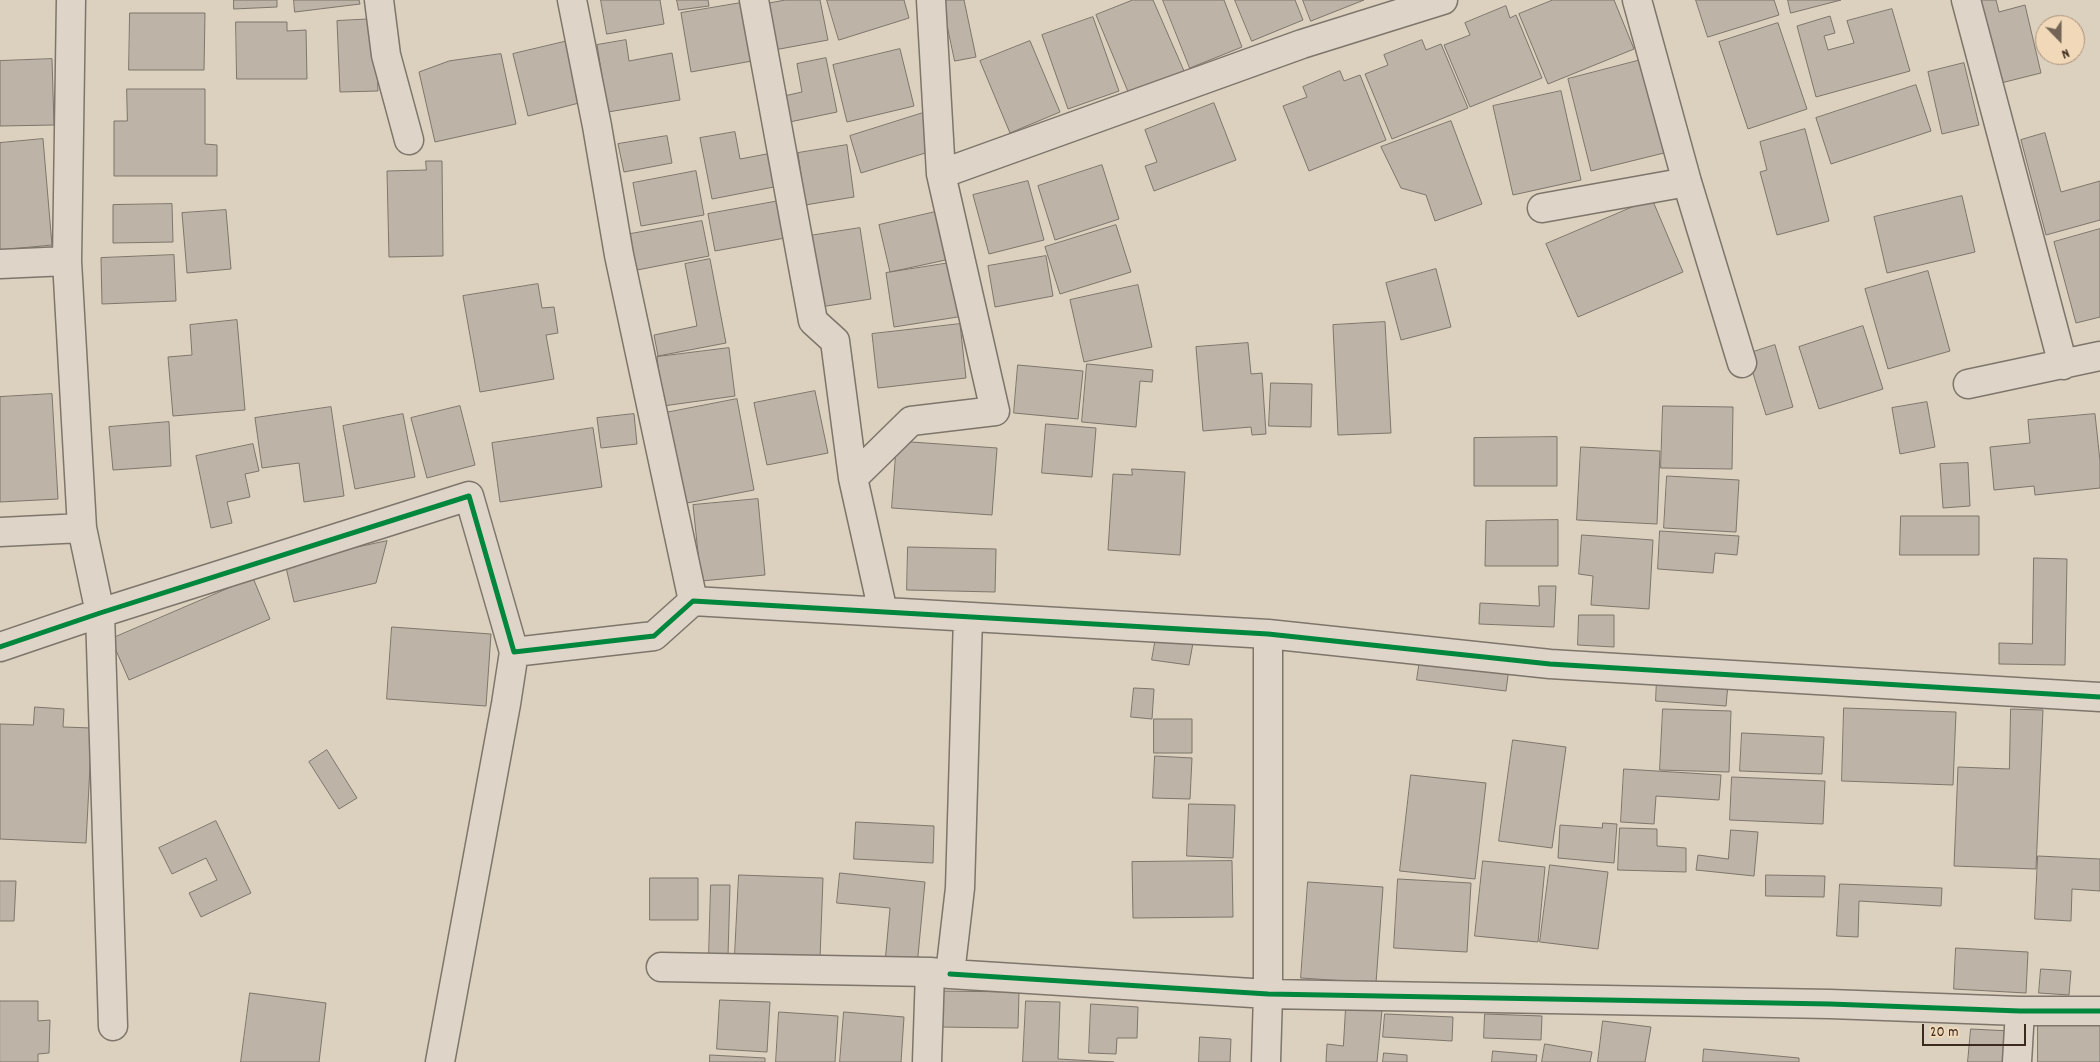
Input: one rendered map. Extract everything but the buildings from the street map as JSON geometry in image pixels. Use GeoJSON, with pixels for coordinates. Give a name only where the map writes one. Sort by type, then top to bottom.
{"type":"FeatureCollection","features":[{"type":"Feature","properties":{"kind":"street"},"geometry":{"type":"LineString","coordinates":[[71,0],[67,261],[82,528],[100,612],[112,1026]]}},
{"type":"Feature","properties":{"kind":"street"},"geometry":{"type":"LineString","coordinates":[[379,0],[386,56],[409,140]]}},
{"type":"Feature","properties":{"kind":"street"},"geometry":{"type":"LineString","coordinates":[[572,0],[597,126],[619,255],[693,601]]}},
{"type":"Feature","properties":{"kind":"street"},"geometry":{"type":"LineString","coordinates":[[754,0],[813,321],[835,342],[853,478],[883,612]]}},
{"type":"Feature","properties":{"kind":"street"},"geometry":{"type":"LineString","coordinates":[[853,478],[911,421],[995,411],[941,174],[931,0]]}},
{"type":"Feature","properties":{"kind":"street"},"geometry":{"type":"LineString","coordinates":[[941,174],[1302,44],[1443,0]]}},
{"type":"Feature","properties":{"kind":"street"},"geometry":{"type":"LineString","coordinates":[[1638,0],[1687,182],[1742,363]]}},
{"type":"Feature","properties":{"kind":"street"},"geometry":{"type":"LineString","coordinates":[[1966,0],[2063,365]]}},
{"type":"Feature","properties":{"kind":"street"},"geometry":{"type":"LineString","coordinates":[[1542,208],[1687,182]]}},
{"type":"Feature","properties":{"kind":"street"},"geometry":{"type":"LineString","coordinates":[[0,264],[67,261]]}},
{"type":"Feature","properties":{"kind":"street"},"geometry":{"type":"LineString","coordinates":[[1968,384],[2100,356]]}},
{"type":"Feature","properties":{"kind":"street"},"geometry":{"type":"LineString","coordinates":[[0,647],[100,612],[469,496],[514,652],[440,1062]]}},
{"type":"Feature","properties":{"kind":"street"},"geometry":{"type":"LineString","coordinates":[[0,532],[82,528]]}},
{"type":"Feature","properties":{"kind":"street"},"geometry":{"type":"LineString","coordinates":[[514,652],[654,636],[693,601],[1268,634],[1550,664],[2100,697]]}},
{"type":"Feature","properties":{"kind":"street"},"geometry":{"type":"LineString","coordinates":[[927,1062],[940,973],[960,888],[968,617]]}},
{"type":"Feature","properties":{"kind":"street"},"geometry":{"type":"LineString","coordinates":[[1266,1062],[1268,994],[1268,634]]}},
{"type":"Feature","properties":{"kind":"street"},"geometry":{"type":"LineString","coordinates":[[661,967],[940,973],[1268,994],[1830,1004],[2020,1011],[2100,1011]]}},
{"type":"Feature","properties":{"kind":"street"},"geometry":{"type":"LineString","coordinates":[[2017,1062],[2020,1011]]}},
{"type":"Feature","properties":{"kind":"cycle path"},"geometry":{"type":"LineString","coordinates":[[0,647],[100,613],[469,496],[514,652],[654,636],[693,601],[1268,634],[1550,664],[2100,697]]}},
{"type":"Feature","properties":{"kind":"cycle path"},"geometry":{"type":"LineString","coordinates":[[950,974],[1268,994],[1830,1004],[2020,1011],[2100,1011]]}}]}
